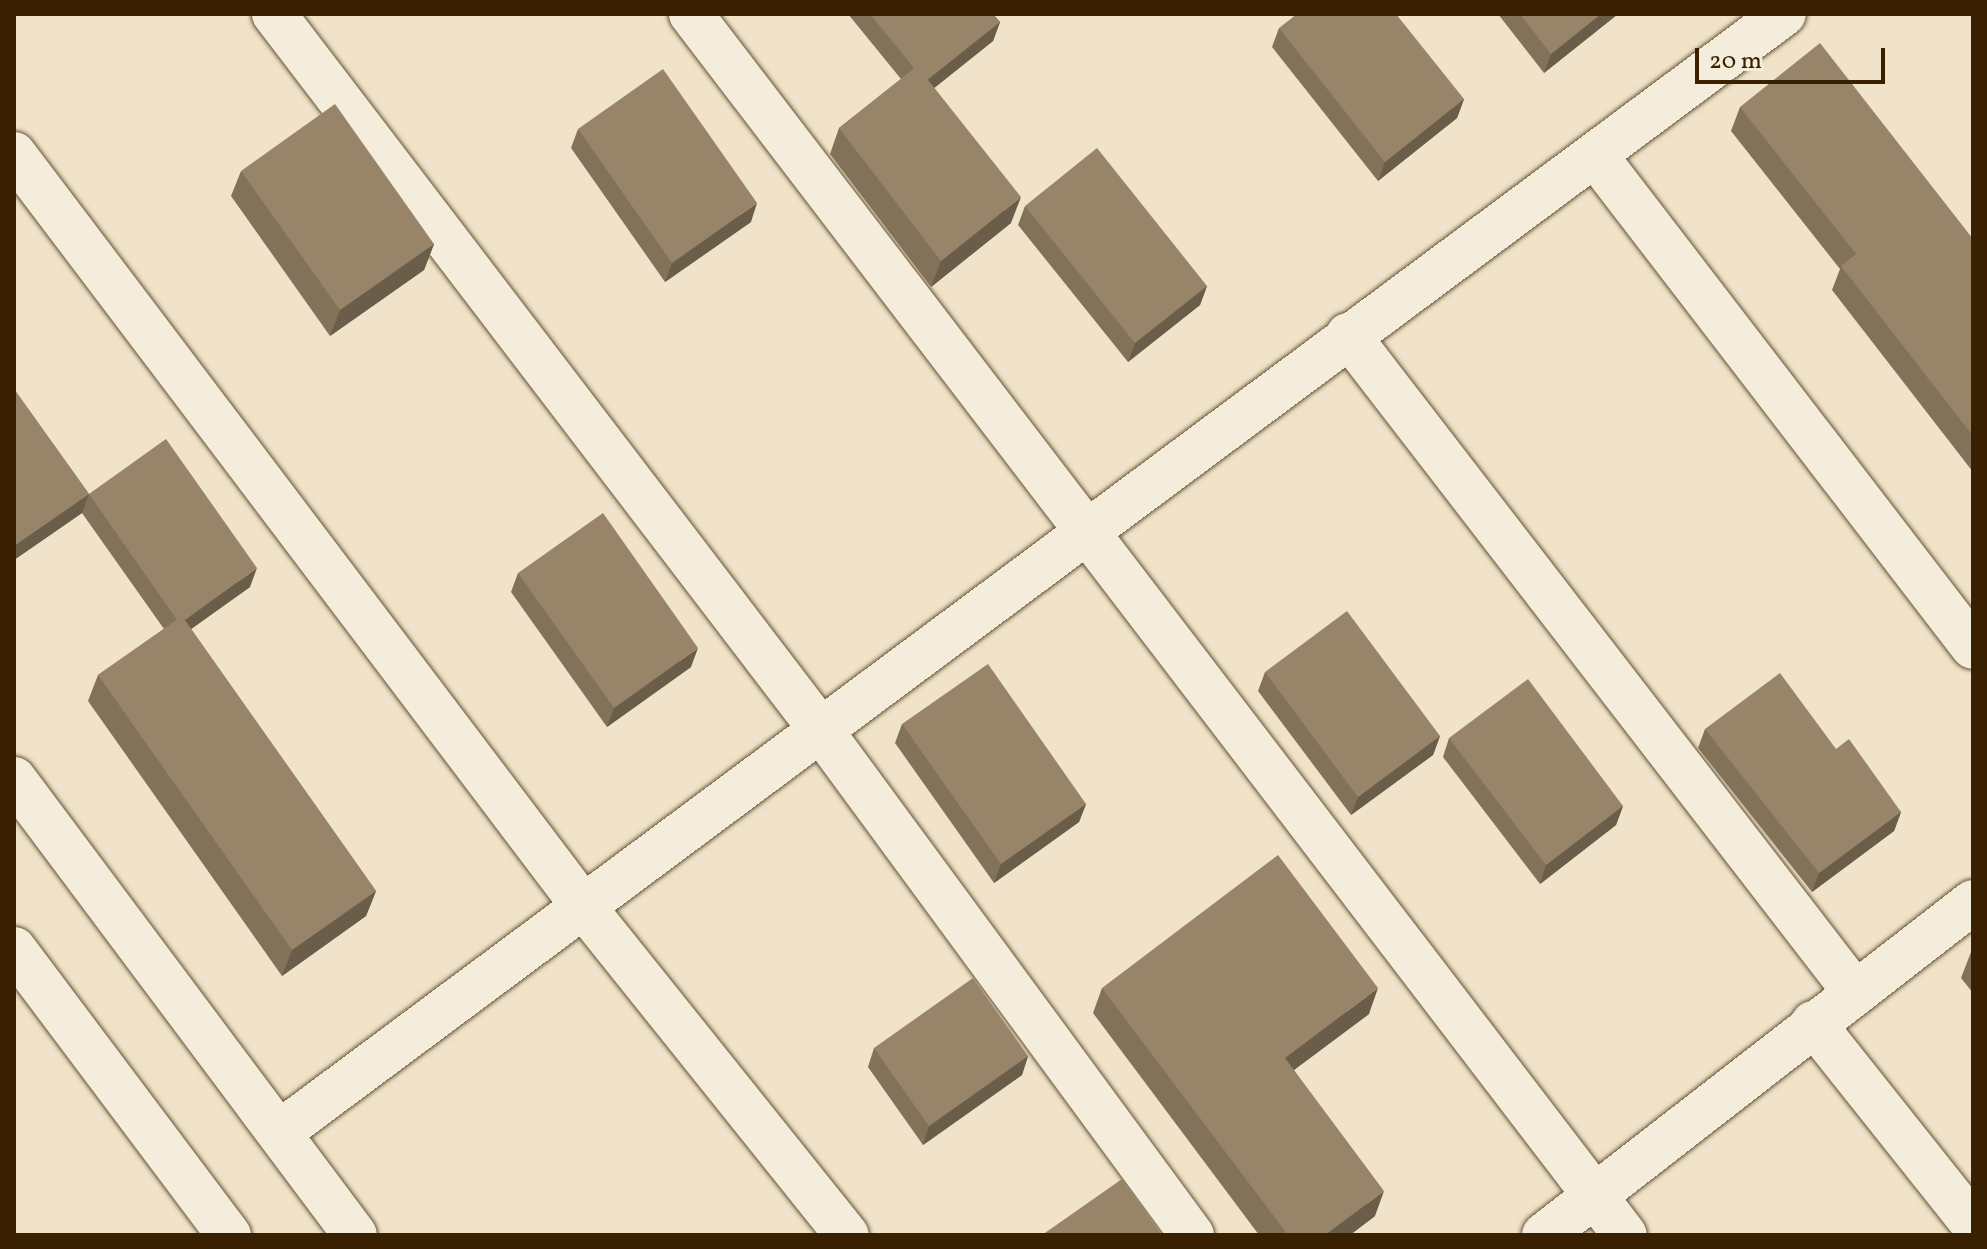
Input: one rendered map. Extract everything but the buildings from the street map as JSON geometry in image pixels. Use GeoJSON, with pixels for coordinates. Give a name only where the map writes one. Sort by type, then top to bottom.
{"type":"FeatureCollection","features":[{"type":"Feature","properties":{"kind":"street"},"geometry":{"type":"LineString","coordinates":[[274,14],[820,729],[1192,1235]]}},
{"type":"Feature","properties":{"kind":"street"},"geometry":{"type":"LineString","coordinates":[[691,14],[1086,535],[1625,1235]]}},
{"type":"Feature","properties":{"kind":"street"},"geometry":{"type":"LineString","coordinates":[[280,1132],[820,729],[1086,535],[1348,335],[1784,14]]}},
{"type":"Feature","properties":{"kind":"street"},"geometry":{"type":"LineString","coordinates":[[14,154],[583,906],[847,1235]]}},
{"type":"Feature","properties":{"kind":"street"},"geometry":{"type":"LineString","coordinates":[[1595,155],[1973,647]]}},
{"type":"Feature","properties":{"kind":"street"},"geometry":{"type":"LineString","coordinates":[[1348,335],[1854,991]]}},
{"type":"Feature","properties":{"kind":"street"},"geometry":{"type":"LineString","coordinates":[[14,779],[355,1235]]}},
{"type":"Feature","properties":{"kind":"street"},"geometry":{"type":"LineString","coordinates":[[1544,1235],[1597,1197],[1854,991],[1973,902]]}},
{"type":"Feature","properties":{"kind":"street"},"geometry":{"type":"LineString","coordinates":[[14,949],[210,1228]]}},
{"type":"Feature","properties":{"kind":"street"},"geometry":{"type":"LineString","coordinates":[[1813,1023],[1973,1224]]}}]}
